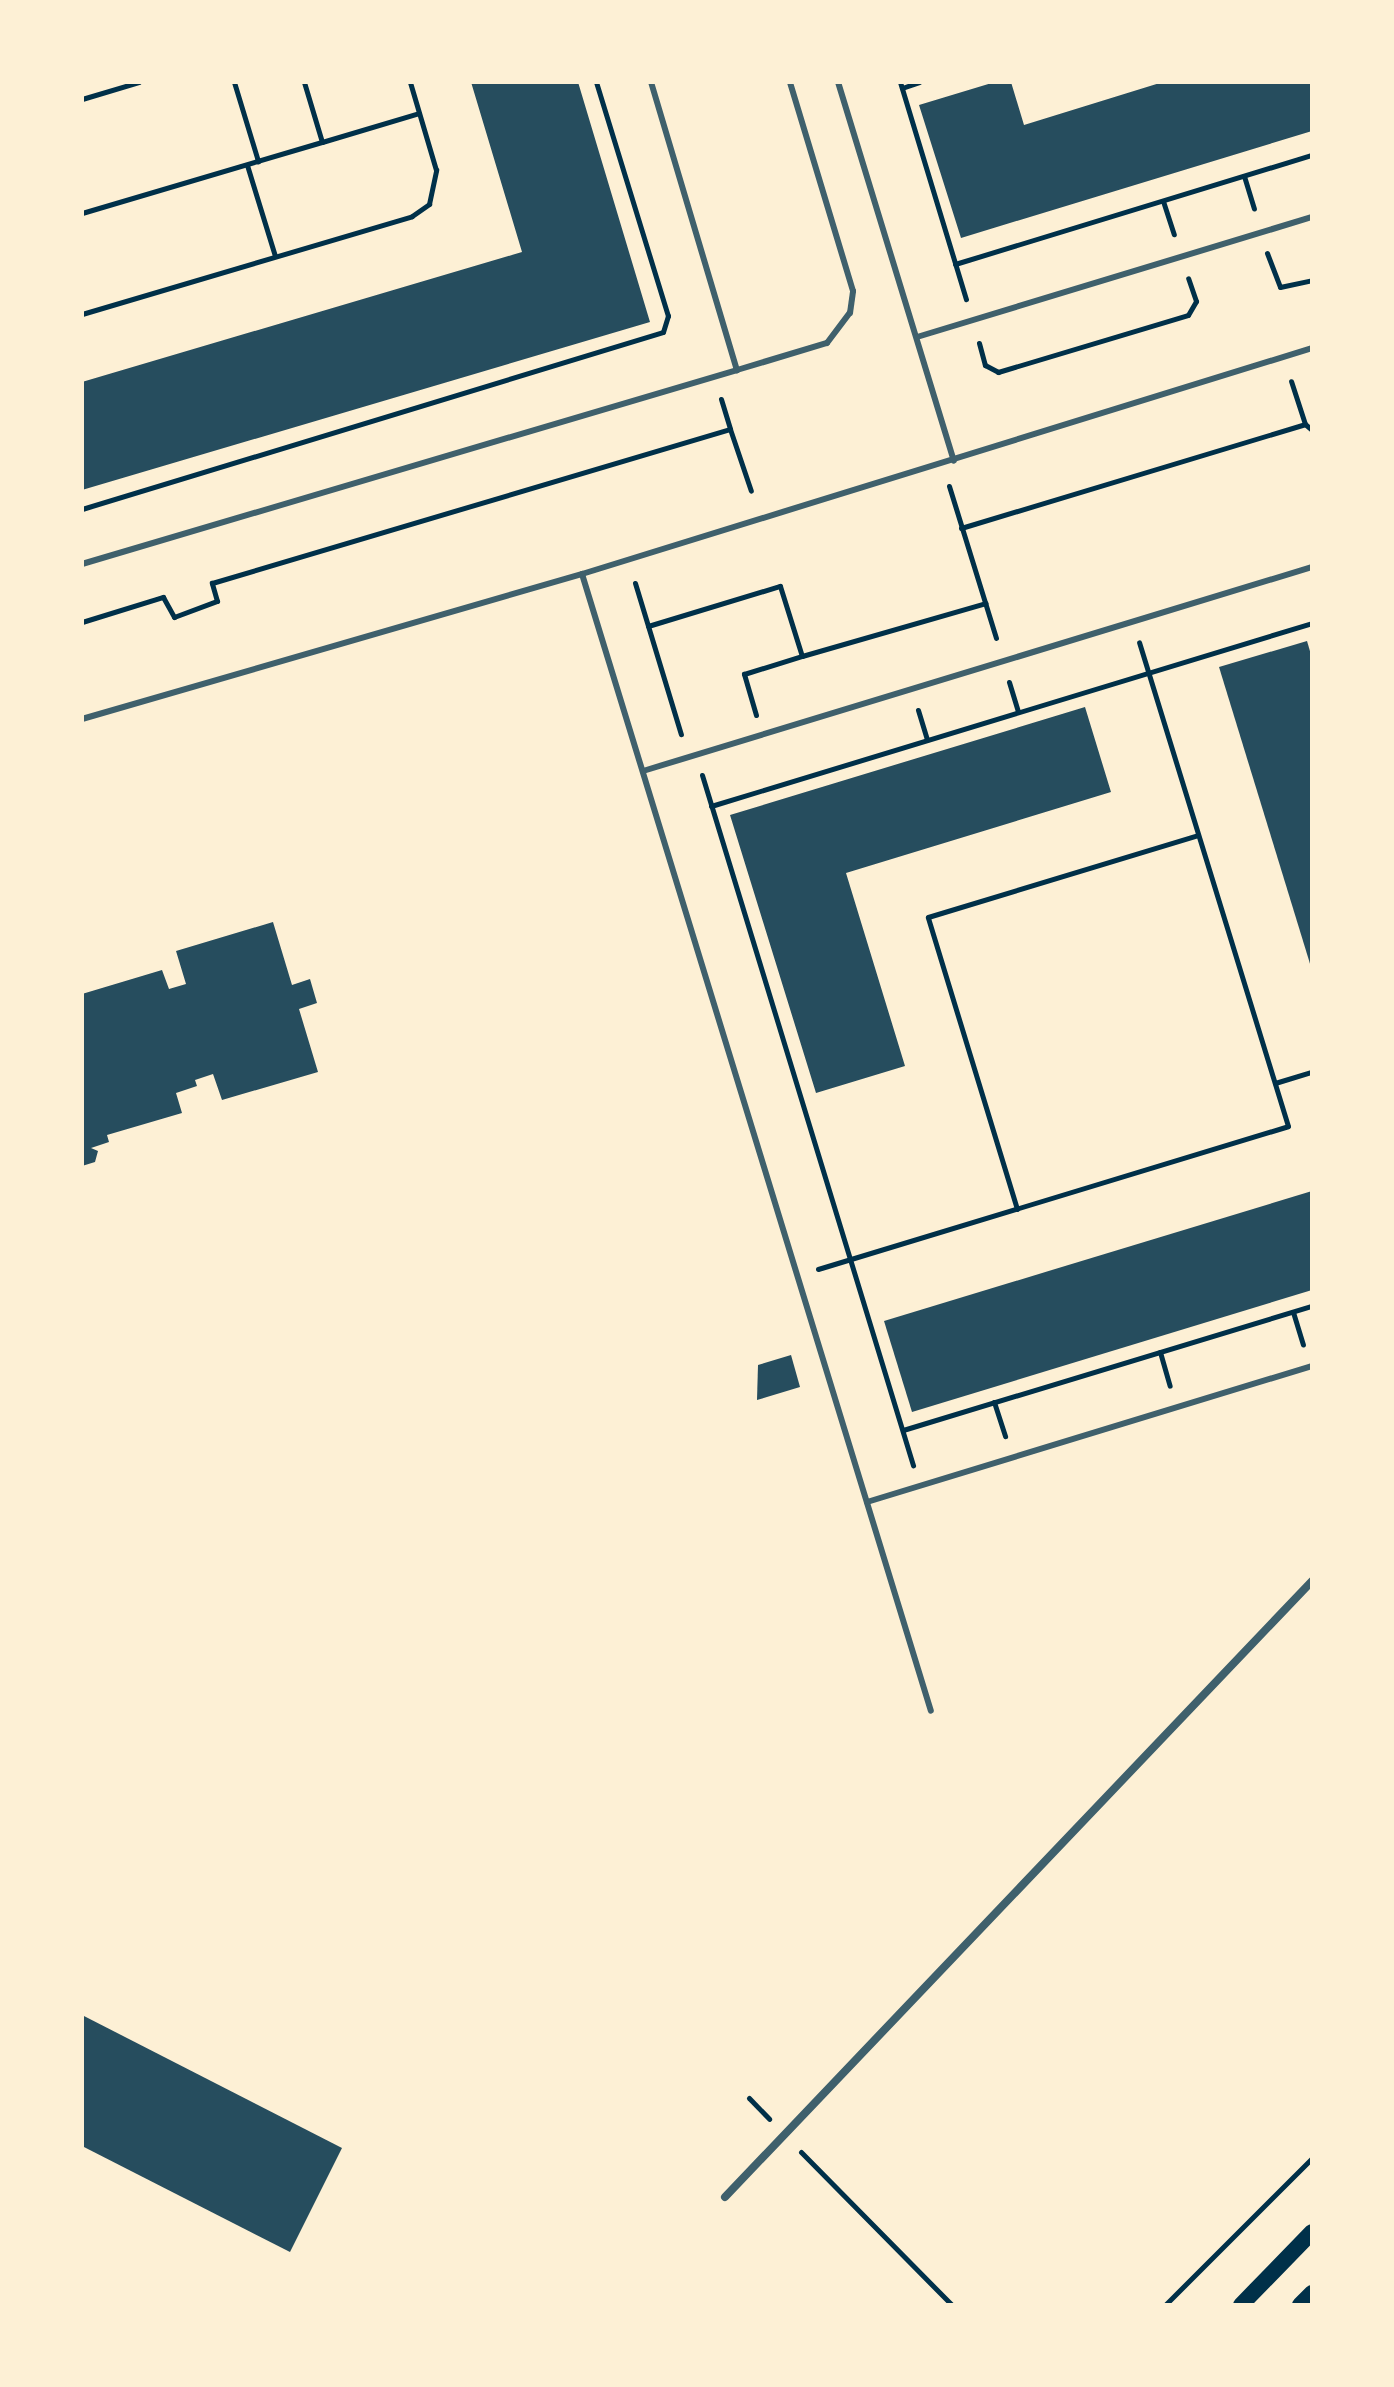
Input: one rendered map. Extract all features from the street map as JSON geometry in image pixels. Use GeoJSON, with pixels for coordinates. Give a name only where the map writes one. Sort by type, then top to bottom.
{"type":"FeatureCollection","features":[{"type":"Feature","properties":{"kind":"main road"},"geometry":{"type":"LineString","coordinates":[[1241,2305],[1312,2232]]}},
{"type":"Feature","properties":{"kind":"main road"},"geometry":{"type":"LineString","coordinates":[[1300,2305],[1312,2293]]}},
{"type":"Feature","properties":{"kind":"street"},"geometry":{"type":"LineString","coordinates":[[725,2197],[1312,1581]]}},
{"type":"Feature","properties":{"kind":"lane"},"geometry":{"type":"LineString","coordinates":[[651,82],[737,370]]}},
{"type":"Feature","properties":{"kind":"lane"},"geometry":{"type":"LineString","coordinates":[[82,564],[827,343],[850,313],[853,291],[790,82]]}},
{"type":"Feature","properties":{"kind":"lane"},"geometry":{"type":"LineString","coordinates":[[838,82],[954,461]]}},
{"type":"Feature","properties":{"kind":"lane"},"geometry":{"type":"LineString","coordinates":[[917,337],[1312,217]]}},
{"type":"Feature","properties":{"kind":"lane"},"geometry":{"type":"LineString","coordinates":[[82,719],[582,574],[1312,348]]}},
{"type":"Feature","properties":{"kind":"lane"},"geometry":{"type":"LineString","coordinates":[[643,771],[1312,567]]}},
{"type":"Feature","properties":{"kind":"lane"},"geometry":{"type":"LineString","coordinates":[[582,574],[931,1711]]}},
{"type":"Feature","properties":{"kind":"lane"},"geometry":{"type":"LineString","coordinates":[[867,1502],[1311,1367]]}},
{"type":"Feature","properties":{"kind":"path"},"geometry":{"type":"LineString","coordinates":[[82,99],[139,82]]}},
{"type":"Feature","properties":{"kind":"path"},"geometry":{"type":"LineString","coordinates":[[234,82],[258,161]]}},
{"type":"Feature","properties":{"kind":"path"},"geometry":{"type":"LineString","coordinates":[[304,82],[322,142]]}},
{"type":"Feature","properties":{"kind":"path"},"geometry":{"type":"LineString","coordinates":[[82,314],[275,256],[429,204],[436,170],[410,82]]}},
{"type":"Feature","properties":{"kind":"path"},"geometry":{"type":"LineString","coordinates":[[82,509],[663,332],[668,316],[596,82]]}},
{"type":"Feature","properties":{"kind":"path"},"geometry":{"type":"LineString","coordinates":[[919,82],[901,85],[955,264],[1312,155]]}},
{"type":"Feature","properties":{"kind":"path"},"geometry":{"type":"LineString","coordinates":[[82,213],[419,113]]}},
{"type":"Feature","properties":{"kind":"path"},"geometry":{"type":"LineString","coordinates":[[247,165],[275,256]]}},
{"type":"Feature","properties":{"kind":"path"},"geometry":{"type":"LineString","coordinates":[[1291,381],[1305,424],[1312,430]]}},
{"type":"Feature","properties":{"kind":"path"},"geometry":{"type":"LineString","coordinates":[[961,528],[1305,424]]}},
{"type":"Feature","properties":{"kind":"path"},"geometry":{"type":"LineString","coordinates":[[82,622],[163,597],[174,617],[217,601],[212,583],[730,429],[751,491]]}},
{"type":"Feature","properties":{"kind":"path"},"geometry":{"type":"LineString","coordinates":[[949,486],[1018,712]]}},
{"type":"Feature","properties":{"kind":"path"},"geometry":{"type":"LineString","coordinates":[[634,582],[711,806],[920,1486]]}},
{"type":"Feature","properties":{"kind":"path"},"geometry":{"type":"LineString","coordinates":[[648,626],[780,586],[802,656]]}},
{"type":"Feature","properties":{"kind":"path"},"geometry":{"type":"LineString","coordinates":[[762,735],[744,674],[986,603]]}},
{"type":"Feature","properties":{"kind":"path"},"geometry":{"type":"LineString","coordinates":[[798,1276],[1288,1126],[1133,622]]}},
{"type":"Feature","properties":{"kind":"path"},"geometry":{"type":"LineString","coordinates":[[711,806],[1312,623]]}},
{"type":"Feature","properties":{"kind":"path"},"geometry":{"type":"LineString","coordinates":[[1017,1209],[928,917],[1198,835]]}},
{"type":"Feature","properties":{"kind":"path"},"geometry":{"type":"LineString","coordinates":[[1274,1083],[1312,1072]]}},
{"type":"Feature","properties":{"kind":"path"},"geometry":{"type":"LineString","coordinates":[[903,1430],[1312,1306]]}},
{"type":"Feature","properties":{"kind":"path"},"geometry":{"type":"LineString","coordinates":[[1293,1312],[1311,1367]]}},
{"type":"Feature","properties":{"kind":"path"},"geometry":{"type":"LineString","coordinates":[[1160,1352],[1177,1407]]}},
{"type":"Feature","properties":{"kind":"path"},"geometry":{"type":"LineString","coordinates":[[994,1402],[1011,1457]]}},
{"type":"Feature","properties":{"kind":"path"},"geometry":{"type":"LineString","coordinates":[[749,2098],[952,2305]]}},
{"type":"Feature","properties":{"kind":"path"},"geometry":{"type":"LineString","coordinates":[[1165,2305],[1312,2158]]}},
{"type":"Feature","properties":{"kind":"building"},"geometry":{"type":"Polygon","coordinates":[[[471,82],[578,82],[650,322],[82,490],[82,382],[522,252],[471,82]]]}},
{"type":"Feature","properties":{"kind":"building"},"geometry":{"type":"Polygon","coordinates":[[[995,82],[1011,82],[1024,125],[1163,82],[1312,82],[1312,131],[961,238],[919,105],[995,82]]]}},
{"type":"Feature","properties":{"kind":"building"},"geometry":{"type":"Polygon","coordinates":[[[1307,641],[1312,658],[1311,967],[1219,667],[1307,641]]]}},
{"type":"Feature","properties":{"kind":"building"},"geometry":{"type":"Polygon","coordinates":[[[1085,707],[1111,792],[846,873],[905,1066],[816,1093],[730,815],[1085,707]]]}},
{"type":"Feature","properties":{"kind":"building"},"geometry":{"type":"Polygon","coordinates":[[[273,922],[292,985],[310,979],[317,1003],[299,1009],[318,1072],[222,1100],[213,1074],[195,1080],[197,1086],[176,1093],[182,1113],[107,1135],[109,1142],[91,1148],[98,1151],[95,1162],[82,1166],[82,994],[162,970],[169,989],[186,984],[176,951],[273,922]]]}},
{"type":"Feature","properties":{"kind":"building"},"geometry":{"type":"Polygon","coordinates":[[[1312,1191],[1312,1290],[912,1412],[884,1321],[1312,1191]]]}},
{"type":"Feature","properties":{"kind":"building"},"geometry":{"type":"Polygon","coordinates":[[[791,1355],[800,1387],[757,1400],[758,1365],[791,1355]]]}},
{"type":"Feature","properties":{"kind":"building"},"geometry":{"type":"Polygon","coordinates":[[[82,2015],[342,2148],[290,2252],[82,2146],[82,2015]]]}}]}
